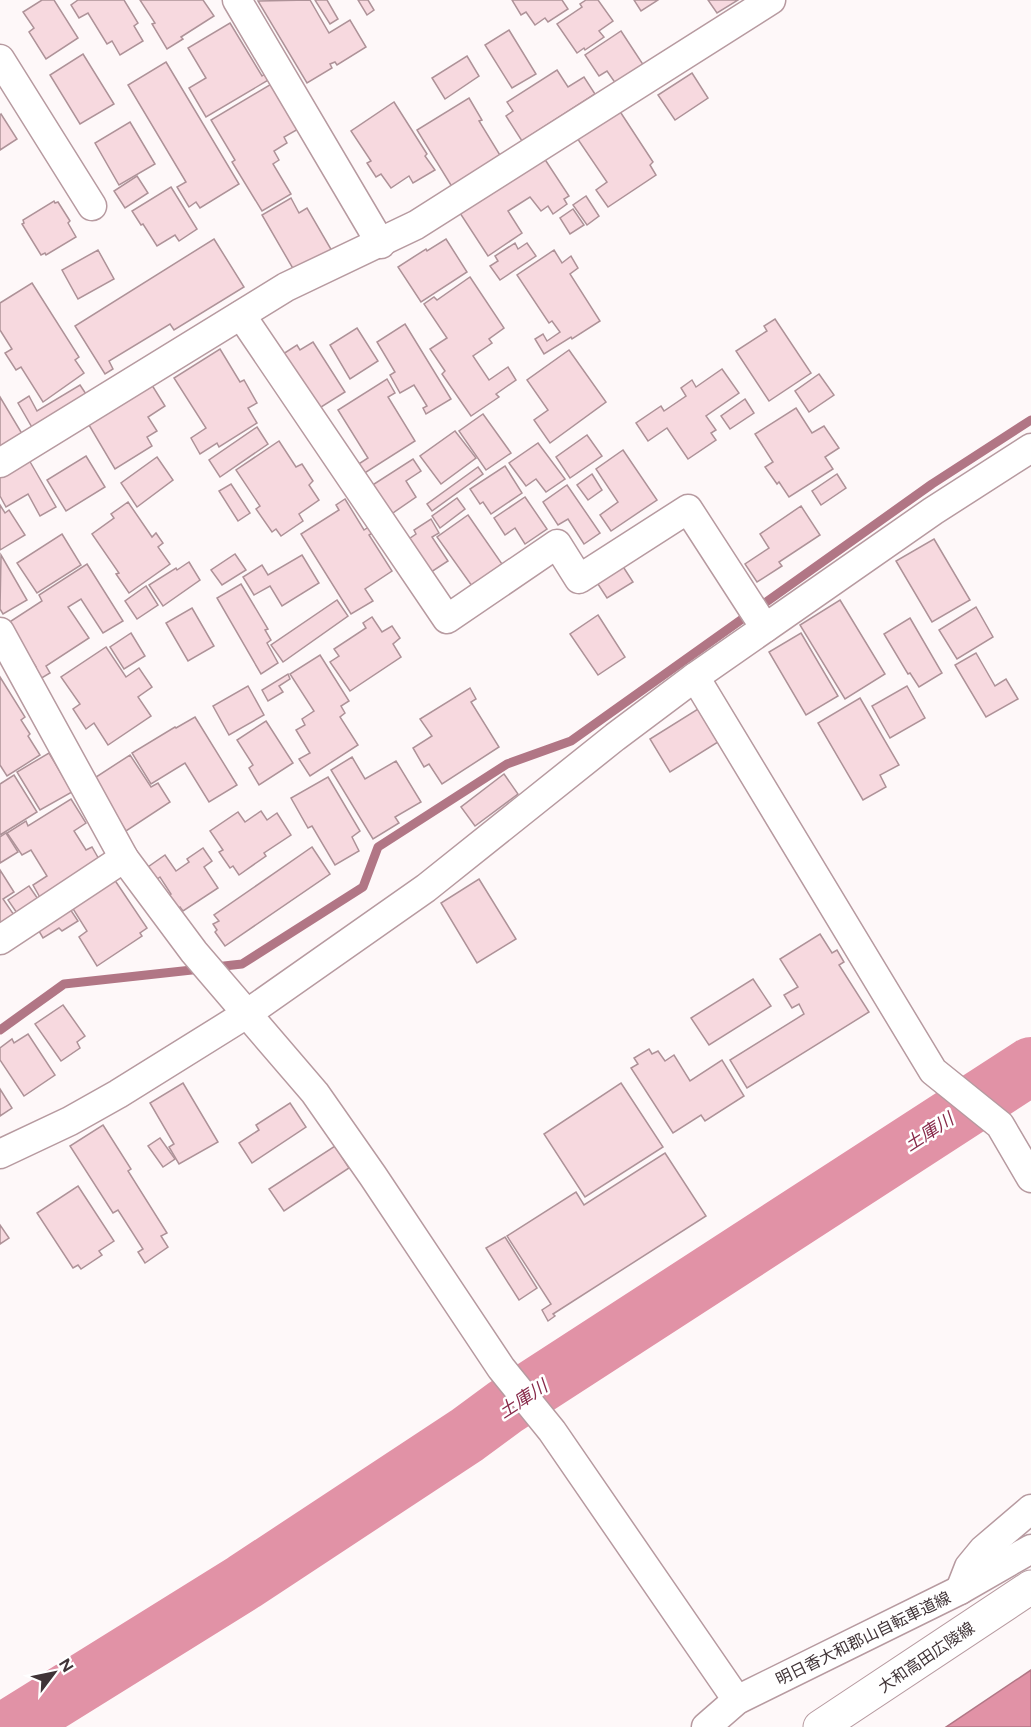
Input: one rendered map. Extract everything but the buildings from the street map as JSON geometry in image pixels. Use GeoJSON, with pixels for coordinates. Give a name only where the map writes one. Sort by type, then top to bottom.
{"type":"FeatureCollection","features":[{"type":"Feature","properties":{"kind":"main road","name":"大和高田広陵線"},"geometry":{"type":"LineString","coordinates":[[820,1727],[1031,1587]]}},
{"type":"Feature","properties":{"kind":"street"},"geometry":{"type":"LineString","coordinates":[[237,0],[381,244]]}},
{"type":"Feature","properties":{"kind":"street"},"geometry":{"type":"LineString","coordinates":[[0,463],[286,287],[325,267],[381,244],[416,225],[771,0]]}},
{"type":"Feature","properties":{"kind":"street"},"geometry":{"type":"LineString","coordinates":[[0,59],[92,206]]}},
{"type":"Feature","properties":{"kind":"street"},"geometry":{"type":"LineString","coordinates":[[241,315],[447,619],[557,544],[579,579],[688,509],[765,628]]}},
{"type":"Feature","properties":{"kind":"street"},"geometry":{"type":"LineString","coordinates":[[0,1154],[70,1121],[118,1094],[248,1013],[426,888],[606,744],[695,677],[933,511],[1031,448]]}},
{"type":"Feature","properties":{"kind":"street"},"geometry":{"type":"LineString","coordinates":[[0,632],[124,858],[194,952],[315,1093],[501,1368],[552,1431],[737,1700]]}},
{"type":"Feature","properties":{"kind":"street"},"geometry":{"type":"LineString","coordinates":[[695,677],[933,1071],[1000,1125],[1031,1178]]}},
{"type":"Feature","properties":{"kind":"street"},"geometry":{"type":"LineString","coordinates":[[0,940],[124,858]]}},
{"type":"Feature","properties":{"kind":"street","name":"明日香大和郡山自転車道線"},"geometry":{"type":"LineString","coordinates":[[706,1727],[737,1700],[960,1590],[969,1567],[983,1550],[1031,1509]]}},
{"type":"Feature","properties":{"kind":"street"},"geometry":{"type":"LineString","coordinates":[[960,1590],[1031,1549]]}},
{"type":"Feature","properties":{"kind":"shaded area"},"geometry":{"type":"Polygon","coordinates":[[[1031,1670],[1031,1727],[946,1727],[1031,1670]]]}},
{"type":"Feature","properties":{"kind":"waterway"},"geometry":{"type":"LineString","coordinates":[[215,967],[242,964],[363,887],[378,847],[507,764],[571,741],[932,484],[1031,420]]}},
{"type":"Feature","properties":{"kind":"waterway"},"geometry":{"type":"LineString","coordinates":[[0,1030],[64,984],[201,969]]}},
{"type":"Feature","properties":{"kind":"waterway","name":"土庫川"},"geometry":{"type":"LineString","coordinates":[[11,1727],[244,1582],[467,1435],[505,1407],[1031,1066]]}}]}
